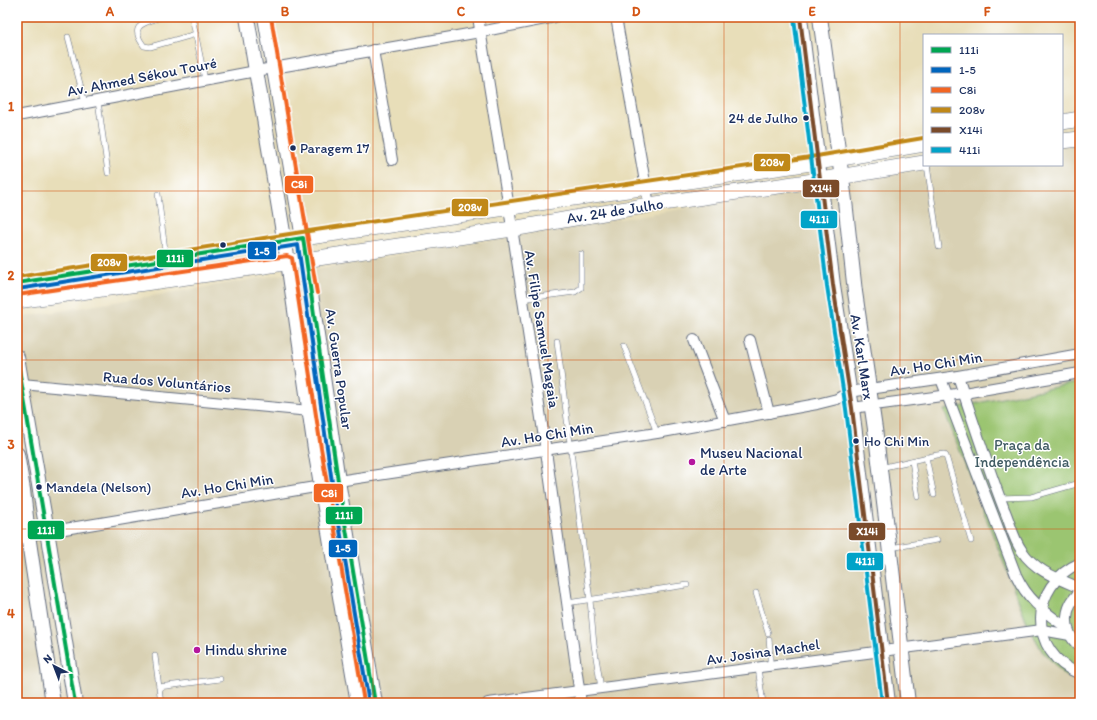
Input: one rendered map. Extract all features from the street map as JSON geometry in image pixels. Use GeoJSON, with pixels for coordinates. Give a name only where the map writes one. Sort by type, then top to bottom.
{"type":"FeatureCollection","features":[{"type":"Feature","properties":{"kind":"main road"},"geometry":{"type":"LineString","coordinates":[[1063,122],[1080,119]]}},
{"type":"Feature","properties":{"kind":"main road"},"geometry":{"type":"LineString","coordinates":[[1063,141],[1080,138]]}},
{"type":"Feature","properties":{"kind":"main road","name":"Av. 24 de Julho"},"geometry":{"type":"LineString","coordinates":[[284,241],[646,186],[818,162],[923,144]]}},
{"type":"Feature","properties":{"kind":"main road","name":"Av. 24 de Julho"},"geometry":{"type":"LineString","coordinates":[[17,301],[512,229],[649,205],[841,177],[923,163]]}},
{"type":"Feature","properties":{"kind":"main road"},"geometry":{"type":"LineString","coordinates":[[17,282],[284,241]]}},
{"type":"Feature","properties":{"kind":"street"},"geometry":{"type":"LineString","coordinates":[[247,17],[288,262],[321,486],[358,703]]}},
{"type":"Feature","properties":{"kind":"street","name":"Av. Guerra Popular"},"geometry":{"type":"LineString","coordinates":[[265,17],[306,259],[338,482],[375,703]]}},
{"type":"Feature","properties":{"kind":"street","name":"Av. Filipe Samuel Magaia"},"geometry":{"type":"LineString","coordinates":[[478,17],[546,451],[581,703]]}},
{"type":"Feature","properties":{"kind":"street"},"geometry":{"type":"LineString","coordinates":[[480,32],[555,17]]}},
{"type":"Feature","properties":{"kind":"street"},"geometry":{"type":"LineString","coordinates":[[616,17],[649,205]]}},
{"type":"Feature","properties":{"kind":"street","name":"Av. Karl Marx"},"geometry":{"type":"LineString","coordinates":[[800,17],[814,116],[833,285],[852,408],[888,703]]}},
{"type":"Feature","properties":{"kind":"street","name":"Av. Karl Marx"},"geometry":{"type":"LineString","coordinates":[[820,17],[908,703]]}},
{"type":"Feature","properties":{"kind":"street","name":"Av. Ahmed Sékou Touré"},"geometry":{"type":"LineString","coordinates":[[17,116],[205,80],[480,32]]}},
{"type":"Feature","properties":{"kind":"street"},"geometry":{"type":"LineString","coordinates":[[373,50],[392,160]]}},
{"type":"Feature","properties":{"kind":"street"},"geometry":{"type":"LineString","coordinates":[[694,340],[725,421]]}},
{"type":"Feature","properties":{"kind":"street"},"geometry":{"type":"LineString","coordinates":[[750,340],[769,413]]}},
{"type":"Feature","properties":{"kind":"street","name":"Av. Ho Chi Min"},"geometry":{"type":"LineString","coordinates":[[23,536],[338,482],[657,433],[837,399],[849,392],[941,379],[1080,354]]}},
{"type":"Feature","properties":{"kind":"street"},"geometry":{"type":"LineString","coordinates":[[17,358],[22,384],[25,417],[47,531],[75,703]]}},
{"type":"Feature","properties":{"kind":"street","name":"Av. Ho Chi Min"},"geometry":{"type":"LineString","coordinates":[[852,408],[964,393],[1080,373]]}},
{"type":"Feature","properties":{"kind":"street"},"geometry":{"type":"LineString","coordinates":[[958,376],[1017,543],[1022,551],[1040,569],[1056,578],[1080,588]]}},
{"type":"Feature","properties":{"kind":"street"},"geometry":{"type":"LineString","coordinates":[[941,379],[1016,575],[1028,596],[1068,632],[1075,643],[1080,647]]}},
{"type":"Feature","properties":{"kind":"street","name":"Rua dos Voluntários"},"geometry":{"type":"LineString","coordinates":[[22,384],[310,411]]}},
{"type":"Feature","properties":{"kind":"street"},"geometry":{"type":"LineString","coordinates":[[17,454],[23,490],[23,536],[53,703]]}},
{"type":"Feature","properties":{"kind":"street"},"geometry":{"type":"LineString","coordinates":[[1080,562],[1070,567],[1056,578],[1045,598],[1042,610],[1042,630],[1046,642],[1053,654],[1062,664],[1080,674]]}},
{"type":"Feature","properties":{"kind":"street"},"geometry":{"type":"LineString","coordinates":[[1068,632],[1066,617],[1069,606],[1080,592]]}},
{"type":"Feature","properties":{"kind":"street","name":"Av. Josina Machel"},"geometry":{"type":"LineString","coordinates":[[488,703],[1042,630],[1068,632]]}},
{"type":"Feature","properties":{"kind":"lane"},"geometry":{"type":"LineString","coordinates":[[161,17],[143,23],[138,27],[137,31],[139,38],[144,46],[150,47],[196,34]]}},
{"type":"Feature","properties":{"kind":"lane"},"geometry":{"type":"LineString","coordinates":[[192,17],[205,80]]}},
{"type":"Feature","properties":{"kind":"lane"},"geometry":{"type":"LineString","coordinates":[[68,37],[85,103]]}},
{"type":"Feature","properties":{"kind":"lane"},"geometry":{"type":"LineString","coordinates":[[98,101],[108,174]]}},
{"type":"Feature","properties":{"kind":"lane"},"geometry":{"type":"LineString","coordinates":[[927,166],[939,247]]}},
{"type":"Feature","properties":{"kind":"lane"},"geometry":{"type":"LineString","coordinates":[[158,194],[166,259]]}},
{"type":"Feature","properties":{"kind":"lane"},"geometry":{"type":"LineString","coordinates":[[522,299],[579,291],[581,288],[581,254]]}},
{"type":"Feature","properties":{"kind":"lane"},"geometry":{"type":"LineString","coordinates":[[557,340],[590,600],[594,645],[601,688]]}},
{"type":"Feature","properties":{"kind":"lane"},"geometry":{"type":"LineString","coordinates":[[624,346],[657,433]]}},
{"type":"Feature","properties":{"kind":"lane"},"geometry":{"type":"LineString","coordinates":[[879,468],[944,454],[946,456],[971,541]]}},
{"type":"Feature","properties":{"kind":"lane"},"geometry":{"type":"LineString","coordinates":[[926,457],[934,494]]}},
{"type":"Feature","properties":{"kind":"lane"},"geometry":{"type":"LineString","coordinates":[[912,461],[918,497]]}},
{"type":"Feature","properties":{"kind":"lane"},"geometry":{"type":"LineString","coordinates":[[1000,498],[1031,497],[1080,483]]}},
{"type":"Feature","properties":{"kind":"lane"},"geometry":{"type":"LineString","coordinates":[[889,548],[937,540]]}},
{"type":"Feature","properties":{"kind":"lane"},"geometry":{"type":"LineString","coordinates":[[567,603],[687,585]]}},
{"type":"Feature","properties":{"kind":"lane"},"geometry":{"type":"LineString","coordinates":[[756,593],[768,633]]}},
{"type":"Feature","properties":{"kind":"lane"},"geometry":{"type":"LineString","coordinates":[[769,639],[770,666]]}},
{"type":"Feature","properties":{"kind":"lane"},"geometry":{"type":"LineString","coordinates":[[155,656],[161,703]]}},
{"type":"Feature","properties":{"kind":"lane"},"geometry":{"type":"LineString","coordinates":[[758,668],[763,703]]}},
{"type":"Feature","properties":{"kind":"lane"},"geometry":{"type":"LineString","coordinates":[[159,687],[220,679]]}},
{"type":"Feature","properties":{"kind":"shaded area"},"geometry":{"type":"Polygon","coordinates":[[[1080,143],[1080,703],[17,703],[17,318],[942,166],[1063,166],[1063,146],[1080,143]]]}},
{"type":"Feature","properties":{"kind":"green space","name":"Praça da Independência"},"geometry":{"type":"Polygon","coordinates":[[[1080,382],[1080,681],[1065,676],[1042,651],[1028,625],[944,410],[1080,382]]]}},
{"type":"Feature","properties":{"kind":"transit line","name":"C8i"},"geometry":{"type":"LineString","coordinates":[[271,17],[317,293]]}},
{"type":"Feature","properties":{"kind":"transit line","name":"X14i"},"geometry":{"type":"LineString","coordinates":[[800,17],[833,285],[852,408],[888,703]]}},
{"type":"Feature","properties":{"kind":"transit line","name":"411i"},"geometry":{"type":"LineString","coordinates":[[794,18],[827,286],[846,409],[882,703]]}},
{"type":"Feature","properties":{"kind":"transit line","name":"208v"},"geometry":{"type":"LineString","coordinates":[[17,277],[302,232],[817,156],[923,138]]}},
{"type":"Feature","properties":{"kind":"transit line","name":"111i"},"geometry":{"type":"LineString","coordinates":[[17,283],[303,238],[338,481],[375,703]]}},
{"type":"Feature","properties":{"kind":"transit line","name":"1-5"},"geometry":{"type":"LineString","coordinates":[[18,289],[298,245],[332,482],[369,703]]}},
{"type":"Feature","properties":{"kind":"transit line","name":"C8i"},"geometry":{"type":"LineString","coordinates":[[17,295],[287,256],[292,258],[321,448],[364,702]]}},
{"type":"Feature","properties":{"kind":"transit line","name":"111i"},"geometry":{"type":"LineString","coordinates":[[17,357],[75,703]]}},
{"type":"Feature","properties":{"kind":"place","name":"24 de Julho"},"geometry":{"type":"Point","coordinates":[806,118]}},
{"type":"Feature","properties":{"kind":"place","name":"Paragem 17"},"geometry":{"type":"Point","coordinates":[293,148]}},
{"type":"Feature","properties":{"kind":"place","name":"Ho Chi Min"},"geometry":{"type":"Point","coordinates":[856,441]}},
{"type":"Feature","properties":{"kind":"place","name":"Museu Nacional de Arte"},"geometry":{"type":"Point","coordinates":[692,462]}},
{"type":"Feature","properties":{"kind":"place","name":"Mandela (Nelson)"},"geometry":{"type":"Point","coordinates":[39,487]}},
{"type":"Feature","properties":{"kind":"place","name":"Hindu shrine"},"geometry":{"type":"Point","coordinates":[197,650]}}]}
